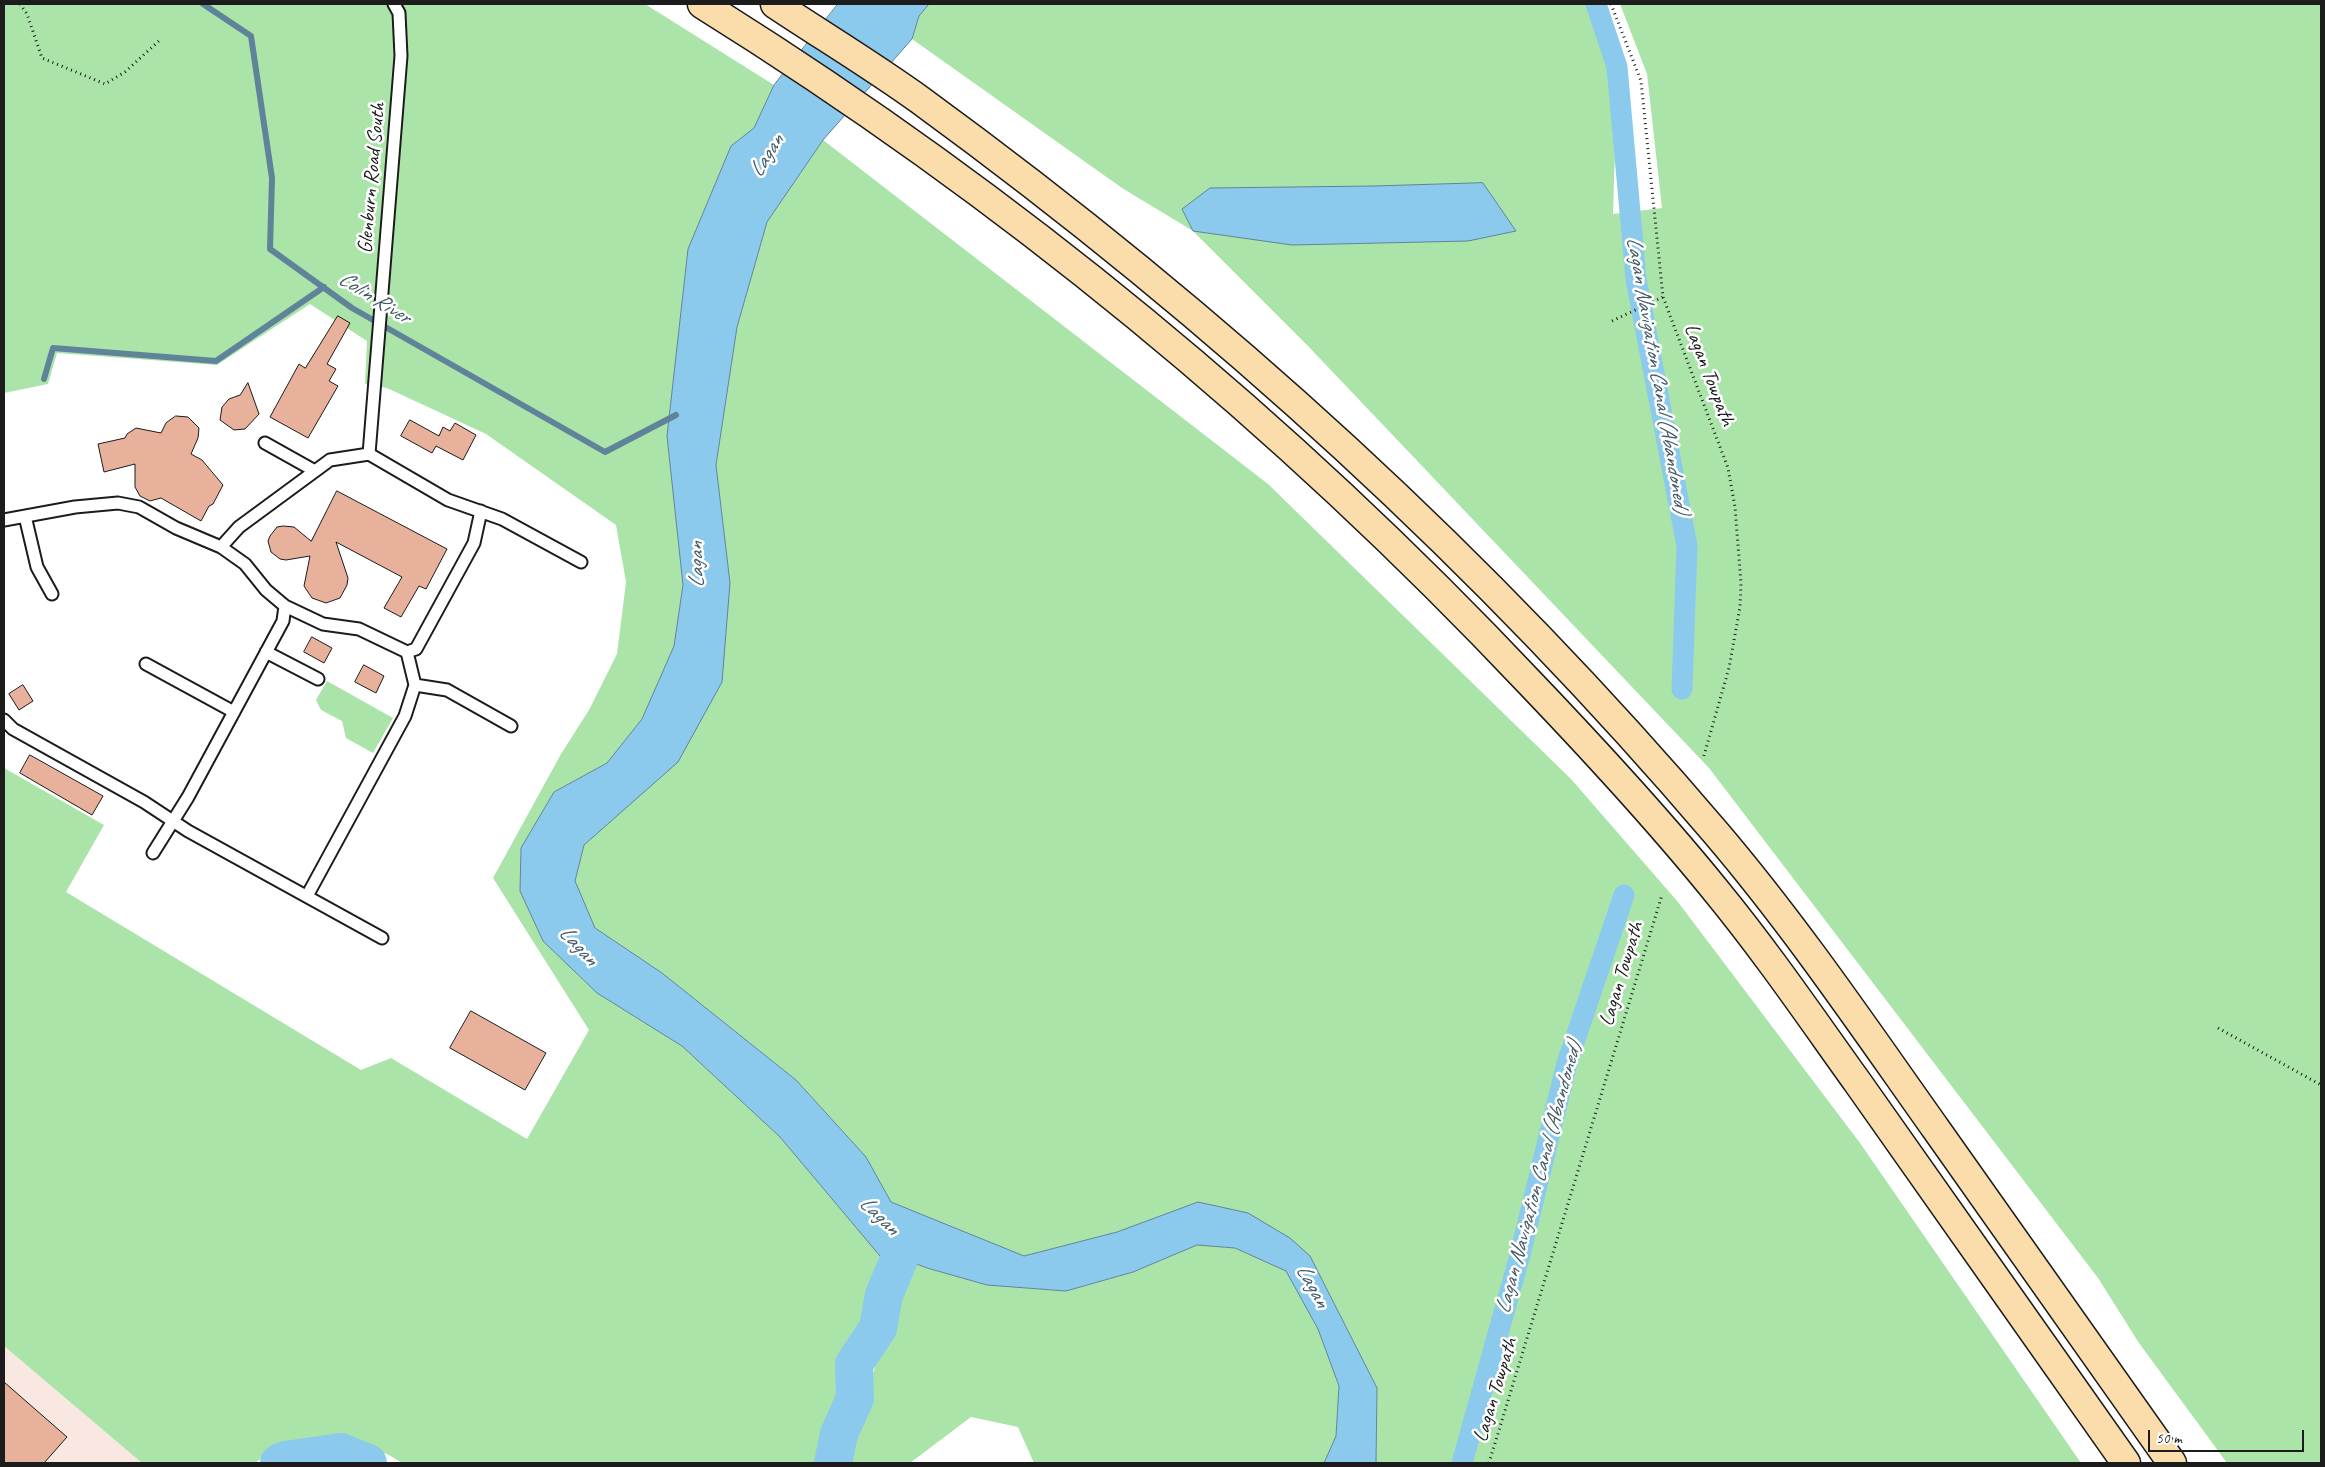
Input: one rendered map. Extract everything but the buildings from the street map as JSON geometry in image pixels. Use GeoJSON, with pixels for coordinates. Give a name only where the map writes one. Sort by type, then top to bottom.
{"type":"FeatureCollection","features":[{"type":"Feature","properties":{"kind":"highway"},"geometry":{"type":"LineString","coordinates":[[702,4],[893,129],[1074,264],[1171,342],[1279,436],[1376,526],[1467,616],[1644,806],[1717,892],[1775,969],[2126,1463]]}},
{"type":"Feature","properties":{"kind":"highway"},"geometry":{"type":"LineString","coordinates":[[775,4],[916,97],[1074,217],[1191,311],[1294,401],[1437,534],[1555,654],[1718,835],[1797,936],[1838,990],[2172,1463]]}},
{"type":"Feature","properties":{"kind":"lane","name":"Glenburn Road South"},"geometry":{"type":"LineString","coordinates":[[370,454],[401,56],[399,13],[394,4]]}},
{"type":"Feature","properties":{"kind":"lane"},"geometry":{"type":"LineString","coordinates":[[265,443],[315,471]]}},
{"type":"Feature","properties":{"kind":"lane"},"geometry":{"type":"LineString","coordinates":[[221,547],[239,527],[330,460],[370,454],[448,500],[502,518],[582,562]]}},
{"type":"Feature","properties":{"kind":"lane"},"geometry":{"type":"LineString","coordinates":[[4,520],[75,507],[118,503],[139,507],[176,528],[221,547],[244,564],[266,590],[285,606],[323,624],[359,629],[407,652],[416,650],[474,543],[481,511]]}},
{"type":"Feature","properties":{"kind":"lane"},"geometry":{"type":"LineString","coordinates":[[25,516],[37,567],[52,594]]}},
{"type":"Feature","properties":{"kind":"lane"},"geometry":{"type":"LineString","coordinates":[[153,853],[188,797],[234,712],[283,620],[285,606]]}},
{"type":"Feature","properties":{"kind":"lane"},"geometry":{"type":"LineString","coordinates":[[266,652],[318,679]]}},
{"type":"Feature","properties":{"kind":"lane"},"geometry":{"type":"LineString","coordinates":[[307,896],[405,716],[415,685],[407,652]]}},
{"type":"Feature","properties":{"kind":"lane"},"geometry":{"type":"LineString","coordinates":[[146,664],[234,712]]}},
{"type":"Feature","properties":{"kind":"lane"},"geometry":{"type":"LineString","coordinates":[[415,685],[446,690],[511,726]]}},
{"type":"Feature","properties":{"kind":"lane"},"geometry":{"type":"LineString","coordinates":[[4,720],[12,729],[382,938]]}},
{"type":"Feature","properties":{"kind":"path"},"geometry":{"type":"LineString","coordinates":[[20,4],[27,14],[42,58],[105,84],[125,72],[160,40]]}},
{"type":"Feature","properties":{"kind":"path","name":"Lagan Towpath"},"geometry":{"type":"LineString","coordinates":[[1611,4],[1641,81],[1663,297],[1728,468],[1735,507],[1741,583],[1740,607],[1729,668],[1703,758]]}},
{"type":"Feature","properties":{"kind":"path"},"geometry":{"type":"LineString","coordinates":[[1612,321],[1663,297]]}},
{"type":"Feature","properties":{"kind":"path","name":"Lagan Towpath"},"geometry":{"type":"LineString","coordinates":[[1489,1463],[1662,895]]}},
{"type":"Feature","properties":{"kind":"path"},"geometry":{"type":"LineString","coordinates":[[2218,1028],[2321,1085]]}},
{"type":"Feature","properties":{"kind":"shaded area"},"geometry":{"type":"Polygon","coordinates":[[[4,1346],[142,1463],[4,1463],[4,1346]]]}},
{"type":"Feature","properties":{"kind":"green space"},"geometry":{"type":"Polygon","coordinates":[[[4,4],[645,4],[774,85],[754,128],[731,146],[688,249],[667,436],[683,585],[674,646],[642,719],[607,763],[554,792],[521,848],[520,890],[543,941],[597,993],[682,1046],[780,1137],[880,1256],[817,1463],[402,1463],[389,1455],[338,1436],[262,1458],[255,1463],[142,1463],[4,1346],[4,768],[104,825],[66,892],[361,1070],[391,1058],[527,1139],[589,1030],[493,878],[561,754],[589,710],[617,654],[626,582],[616,525],[486,434],[387,388],[365,384],[367,341],[310,304],[217,365],[57,353],[48,384],[4,393],[4,4]]]}},
{"type":"Feature","properties":{"kind":"green space"},"geometry":{"type":"Polygon","coordinates":[[[929,4],[1588,4],[1604,41],[1617,86],[1613,214],[1662,208],[1647,74],[1620,4],[2321,4],[2321,1463],[2227,1463],[2139,1343],[2098,1278],[1709,768],[1308,346],[1193,231],[1122,188],[912,39],[919,16],[929,4]]]}},
{"type":"Feature","properties":{"kind":"green space"},"geometry":{"type":"Polygon","coordinates":[[[823,140],[1268,484],[1571,779],[1678,902],[1860,1143],[2081,1463],[1376,1463],[1377,1388],[1310,1256],[1198,1202],[1117,1232],[1024,1256],[891,1202],[866,1157],[796,1080],[662,973],[595,928],[575,881],[584,845],[621,811],[730,583],[716,465],[737,327],[767,222],[823,140]]]}},
{"type":"Feature","properties":{"kind":"green space"},"geometry":{"type":"Polygon","coordinates":[[[327,681],[393,718],[373,753],[346,738],[342,721],[321,710],[316,700],[327,681]]]}},
{"type":"Feature","properties":{"kind":"green space"},"geometry":{"type":"Polygon","coordinates":[[[1197,1245],[1235,1248],[1286,1271],[1318,1329],[1339,1386],[1336,1436],[1324,1463],[1034,1463],[1018,1427],[971,1417],[910,1463],[847,1463],[906,1260],[987,1285],[1066,1291],[1133,1272],[1197,1245]]]}},
{"type":"Feature","properties":{"kind":"water","name":"Lagan"},"geometry":{"type":"Polygon","coordinates":[[[838,4],[929,4],[919,16],[912,39],[823,140],[767,222],[737,327],[716,465],[730,583],[722,682],[678,762],[584,845],[575,881],[595,928],[662,973],[796,1080],[866,1157],[891,1202],[1024,1256],[1117,1232],[1198,1202],[1248,1213],[1290,1238],[1310,1256],[1377,1388],[1376,1463],[1324,1463],[1336,1436],[1339,1386],[1318,1329],[1286,1271],[1235,1248],[1197,1245],[1133,1272],[1066,1291],[987,1285],[906,1260],[880,1256],[780,1137],[682,1046],[597,993],[543,941],[520,891],[521,848],[554,792],[607,763],[642,719],[674,646],[683,585],[667,436],[688,249],[731,146],[754,128],[774,85],[838,4]]]}},
{"type":"Feature","properties":{"kind":"water"},"geometry":{"type":"Polygon","coordinates":[[[1483,183],[1516,231],[1468,241],[1292,245],[1193,231],[1182,209],[1210,188],[1483,183]]]}},
{"type":"Feature","properties":{"kind":"waterway","name":"Colin River"},"geometry":{"type":"LineString","coordinates":[[203,4],[251,36],[272,178],[270,249],[352,308],[605,452],[676,415]]}},
{"type":"Feature","properties":{"kind":"waterway","name":"Lagan Navigation Canal (Abandoned)"},"geometry":{"type":"LineString","coordinates":[[1596,4],[1617,67],[1636,279],[1687,546],[1682,689]]}},
{"type":"Feature","properties":{"kind":"waterway"},"geometry":{"type":"LineString","coordinates":[[44,379],[53,348],[216,361],[324,287]]}},
{"type":"Feature","properties":{"kind":"waterway","name":"Lagan Navigation Canal (Abandoned)"},"geometry":{"type":"LineString","coordinates":[[1462,1463],[1520,1255],[1567,1063],[1624,895]]}},
{"type":"Feature","properties":{"kind":"waterway"},"geometry":{"type":"LineString","coordinates":[[833,1463],[839,1434],[855,1398],[854,1364],[878,1328],[884,1295],[907,1240]]}},
{"type":"Feature","properties":{"kind":"waterway"},"geometry":{"type":"LineString","coordinates":[[279,1463],[285,1460],[341,1452],[368,1463]]}}]}
